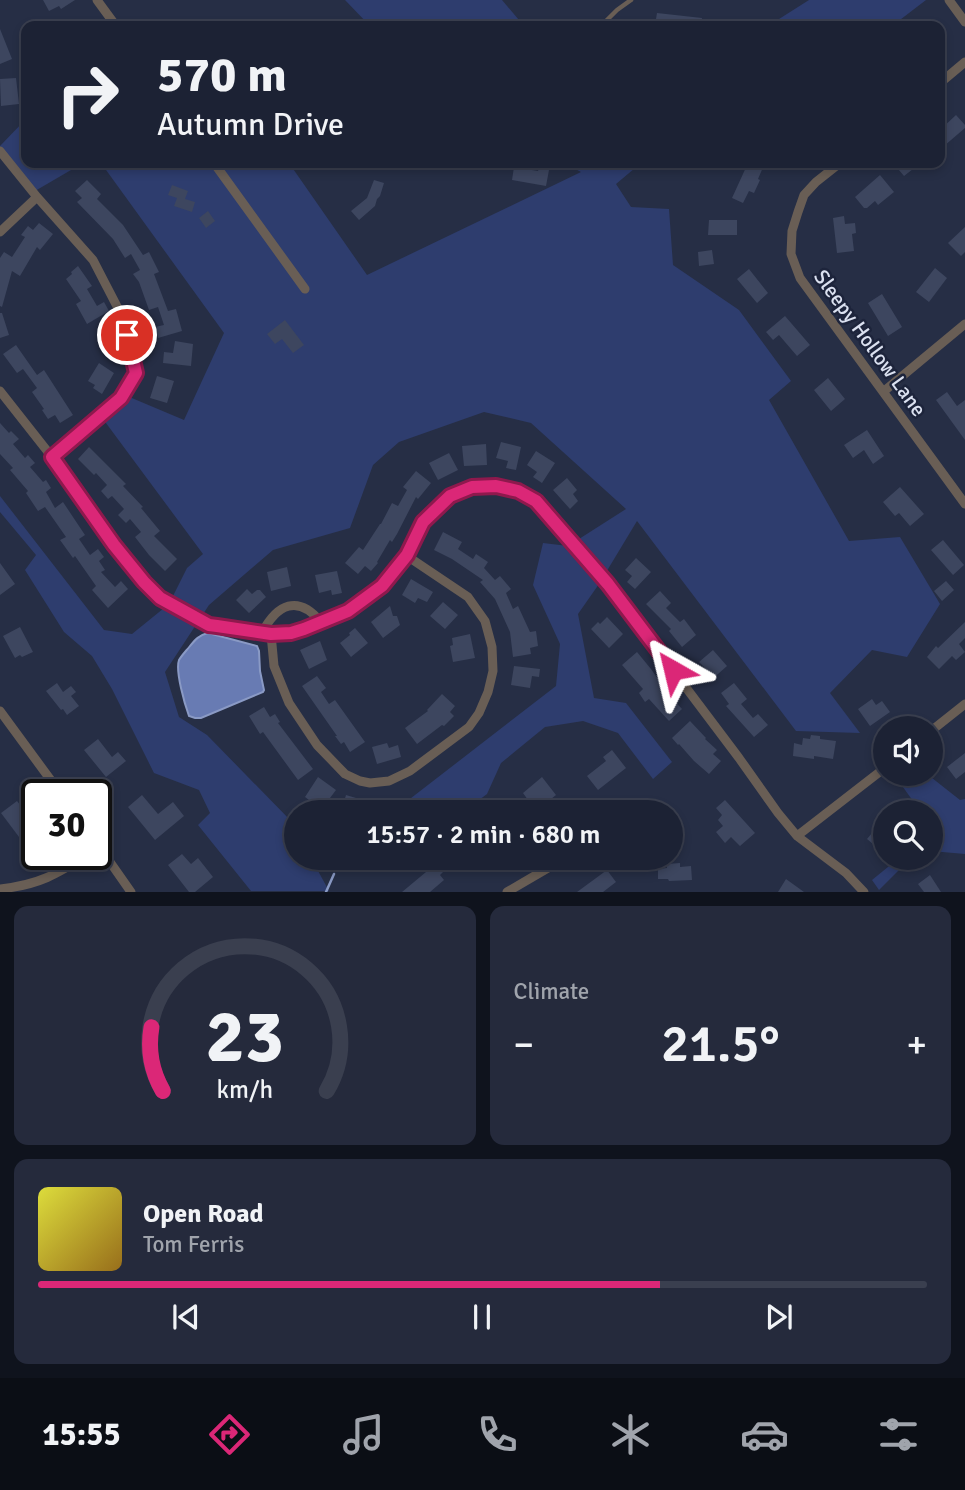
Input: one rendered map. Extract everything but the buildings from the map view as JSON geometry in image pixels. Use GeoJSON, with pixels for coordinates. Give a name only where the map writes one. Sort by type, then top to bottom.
{"type":"FeatureCollection","features":[{"type":"Feature","properties":{"kind":"street"},"geometry":{"type":"LineString","coordinates":[[97,0],[112,21]]}},
{"type":"Feature","properties":{"kind":"street"},"geometry":{"type":"LineString","coordinates":[[949,0],[965,22]]}},
{"type":"Feature","properties":{"kind":"street"},"geometry":{"type":"LineString","coordinates":[[945,79],[965,62]]}},
{"type":"Feature","properties":{"kind":"street"},"geometry":{"type":"LineString","coordinates":[[0,151],[93,260],[122,316],[136,373],[121,398],[52,457]]}},
{"type":"Feature","properties":{"kind":"street"},"geometry":{"type":"LineString","coordinates":[[218,168],[305,289]]}},
{"type":"Feature","properties":{"kind":"street","name":"Sleepy Hollow Lane"},"geometry":{"type":"LineString","coordinates":[[834,168],[804,195],[792,231],[791,254],[800,278],[965,504]]}},
{"type":"Feature","properties":{"kind":"street"},"geometry":{"type":"LineString","coordinates":[[0,232],[37,197]]}},
{"type":"Feature","properties":{"kind":"street"},"geometry":{"type":"LineString","coordinates":[[884,392],[965,324]]}},
{"type":"Feature","properties":{"kind":"street"},"geometry":{"type":"LineString","coordinates":[[0,391],[144,582],[160,598],[209,625],[267,633],[291,633],[321,622],[348,611],[382,586],[407,555],[423,522],[450,496],[472,487],[496,486],[518,491],[536,501],[608,584],[797,836],[846,873],[864,891]]}},
{"type":"Feature","properties":{"kind":"street"},"geometry":{"type":"LineString","coordinates":[[321,622],[312,611],[300,605],[289,605],[268,621],[267,633],[274,666],[289,703],[317,745],[345,774],[370,783],[389,781],[410,771],[468,727],[479,713],[493,671],[492,647],[485,621],[468,597],[407,555]]}},
{"type":"Feature","properties":{"kind":"street"},"geometry":{"type":"LineString","coordinates":[[943,722],[965,705]]}},
{"type":"Feature","properties":{"kind":"street"},"geometry":{"type":"LineString","coordinates":[[0,711],[50,779]]}},
{"type":"Feature","properties":{"kind":"street"},"geometry":{"type":"LineString","coordinates":[[797,836],[873,777]]}},
{"type":"Feature","properties":{"kind":"street"},"geometry":{"type":"LineString","coordinates":[[112,865],[131,891]]}},
{"type":"Feature","properties":{"kind":"street"},"geometry":{"type":"LineString","coordinates":[[0,889],[39,882],[65,870]]}},
{"type":"Feature","properties":{"kind":"street"},"geometry":{"type":"LineString","coordinates":[[507,891],[544,870]]}},
{"type":"Feature","properties":{"kind":"lane"},"geometry":{"type":"LineString","coordinates":[[606,21],[631,0]]}},
{"type":"Feature","properties":{"kind":"shaded area"},"geometry":{"type":"Polygon","coordinates":[[[345,0],[502,0],[520,21],[365,21],[345,0]]]}},
{"type":"Feature","properties":{"kind":"shaded area"},"geometry":{"type":"Polygon","coordinates":[[[809,0],[926,0],[899,21],[776,21],[809,0]]]}},
{"type":"Feature","properties":{"kind":"shaded area"},"geometry":{"type":"Polygon","coordinates":[[[21,124],[21,168],[74,168],[35,191],[0,151],[0,146],[21,124]]]}},
{"type":"Feature","properties":{"kind":"shaded area"},"geometry":{"type":"Polygon","coordinates":[[[105,168],[292,168],[367,275],[581,172],[573,168],[635,168],[616,184],[631,207],[669,209],[673,265],[739,310],[791,381],[769,400],[849,541],[900,537],[940,604],[907,657],[872,650],[830,693],[860,733],[796,731],[637,521],[578,614],[594,698],[626,703],[672,762],[653,779],[618,733],[583,721],[545,727],[501,763],[487,794],[479,800],[409,800],[556,686],[560,644],[533,585],[543,543],[568,546],[626,509],[531,423],[484,412],[399,442],[373,465],[350,528],[273,550],[209,605],[165,672],[179,717],[207,735],[284,814],[284,870],[318,870],[329,891],[251,891],[198,825],[210,813],[199,790],[154,773],[112,689],[92,656],[64,632],[25,570],[36,555],[0,512],[0,496],[104,630],[132,634],[169,604],[187,568],[203,554],[103,419],[127,396],[184,420],[224,333],[105,168]]]}},
{"type":"Feature","properties":{"kind":"shaded area"},"geometry":{"type":"Polygon","coordinates":[[[208,633],[257,646],[264,690],[201,718],[195,718],[189,716],[187,711],[178,665],[180,658],[194,642],[208,633]]]}},
{"type":"Feature","properties":{"kind":"shaded area"},"geometry":{"type":"Polygon","coordinates":[[[902,786],[942,786],[960,800],[965,799],[965,854],[943,852],[943,800],[912,800],[902,786]]]}},
{"type":"Feature","properties":{"kind":"shaded area"},"geometry":{"type":"Polygon","coordinates":[[[884,870],[899,870],[879,890],[872,880],[884,870]]]}},
{"type":"Feature","properties":{"kind":"waterway"},"geometry":{"type":"LineString","coordinates":[[326,892],[334,874]]}},
{"type":"Feature","properties":{"kind":"route"},"geometry":{"type":"LineString","coordinates":[[127,335],[136,373],[121,398],[52,457],[114,545],[160,598],[209,625],[271,634],[304,629],[348,611],[382,586],[407,555],[423,522],[450,496],[472,487],[496,486],[518,491],[536,501],[608,584],[673,670]]}}]}
